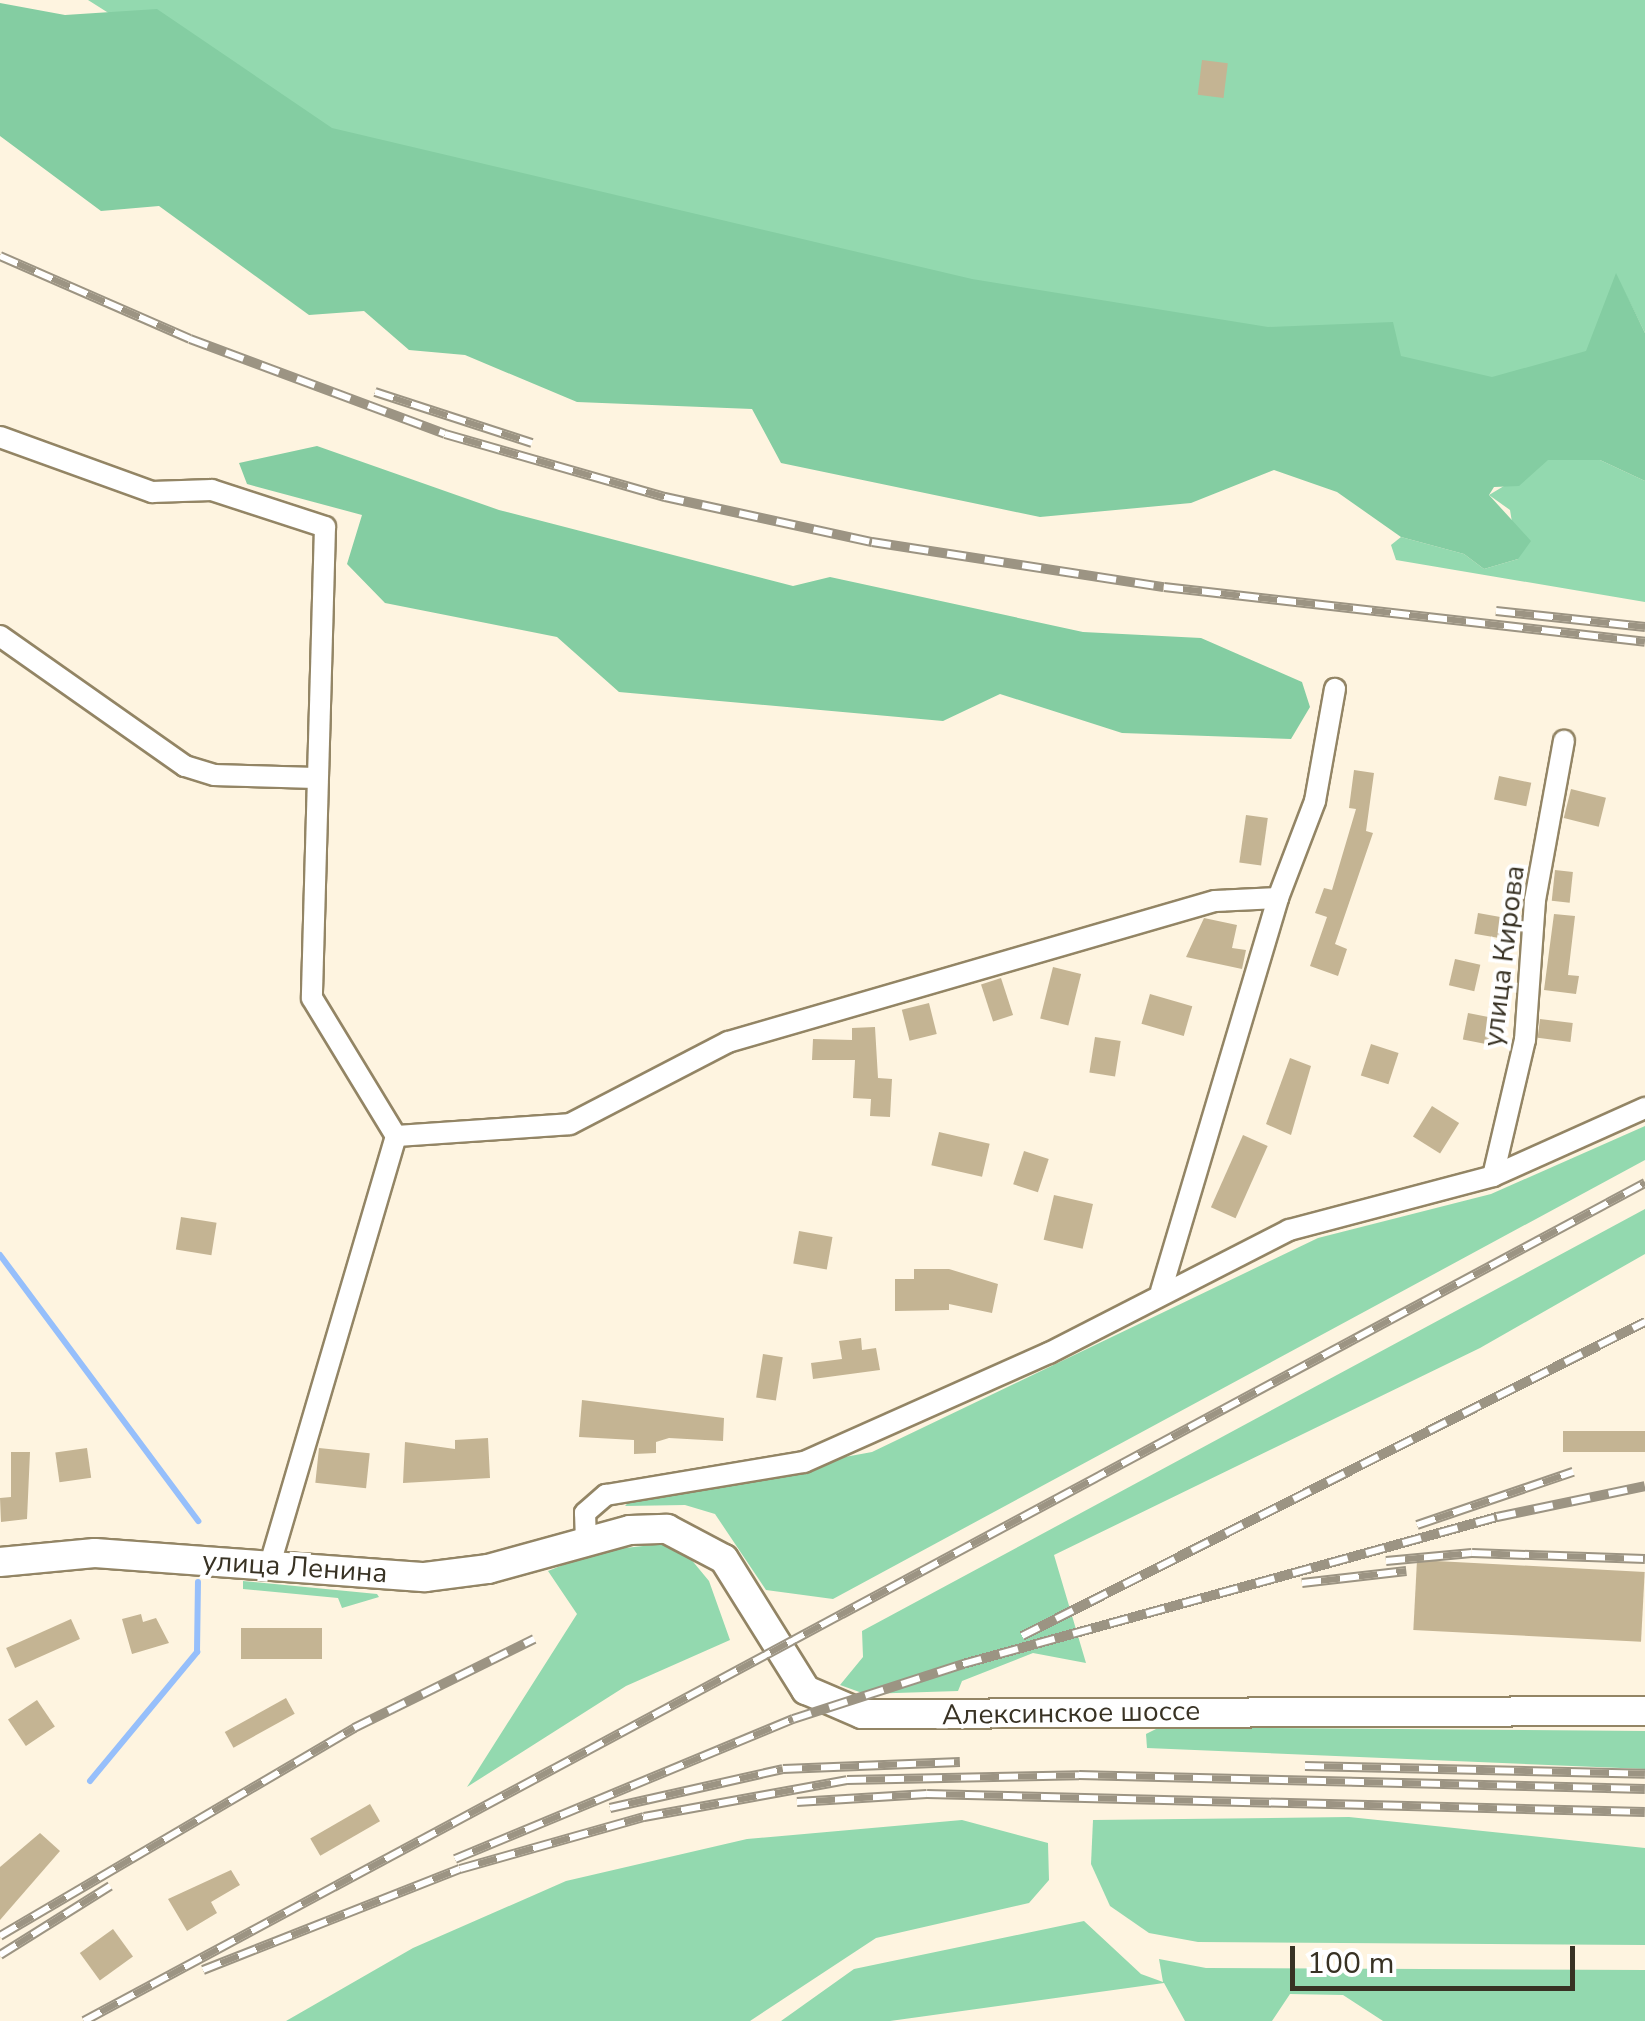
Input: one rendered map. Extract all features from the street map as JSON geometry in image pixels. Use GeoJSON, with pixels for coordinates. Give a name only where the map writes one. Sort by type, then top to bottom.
{"type":"FeatureCollection","features":[{"type":"Feature","properties":{"kind":"main road","name":"Алексинское шоссе"},"geometry":{"type":"LineString","coordinates":[[586,1541],[667,1529],[714,1550],[802,1686],[862,1714],[1645,1711]]}},
{"type":"Feature","properties":{"kind":"main road","name":"улица Ленина"},"geometry":{"type":"LineString","coordinates":[[0,1562],[59,1552],[446,1576],[586,1541]]}},
{"type":"Feature","properties":{"kind":"street"},"geometry":{"type":"LineString","coordinates":[[0,437],[152,492],[212,490],[326,527],[314,778],[312,998],[396,1136],[270,1565]]}},
{"type":"Feature","properties":{"kind":"street"},"geometry":{"type":"LineString","coordinates":[[0,636],[185,766],[215,775],[314,778]]}},
{"type":"Feature","properties":{"kind":"street"},"geometry":{"type":"LineString","coordinates":[[1162,1292],[1278,898],[1315,801],[1334,689]]}},
{"type":"Feature","properties":{"kind":"street","name":"улица Кирова"},"geometry":{"type":"LineString","coordinates":[[1493,1176],[1525,1040],[1535,900],[1564,741]]}},
{"type":"Feature","properties":{"kind":"street"},"geometry":{"type":"LineString","coordinates":[[396,1136],[570,1124],[728,1042],[1215,901],[1278,898]]}},
{"type":"Feature","properties":{"kind":"street"},"geometry":{"type":"LineString","coordinates":[[586,1541],[585,1513],[606,1495],[804,1462],[1049,1353],[1289,1230],[1493,1176],[1645,1108]]}},
{"type":"Feature","properties":{"kind":"green space"},"geometry":{"type":"Polygon","coordinates":[[[88,0],[1645,0],[1645,333],[1616,275],[1614,422],[322,148],[88,0]]]}},
{"type":"Feature","properties":{"kind":"green space"},"geometry":{"type":"Polygon","coordinates":[[[0,3],[65,15],[157,9],[332,128],[972,279],[1268,327],[1393,322],[1401,356],[1492,377],[1586,351],[1616,273],[1645,333],[1645,481],[1600,460],[1548,460],[1519,486],[1494,487],[1489,495],[1531,541],[1518,559],[1484,569],[1464,554],[1401,537],[1337,492],[1274,470],[1191,503],[1040,517],[781,463],[752,409],[577,402],[465,355],[409,350],[364,311],[309,315],[159,206],[101,211],[0,136],[0,3]]]}},
{"type":"Feature","properties":{"kind":"green space"},"geometry":{"type":"Polygon","coordinates":[[[317,446],[499,510],[793,586],[830,577],[1083,632],[1201,638],[1302,682],[1310,707],[1291,739],[1122,733],[1000,694],[943,721],[619,692],[557,637],[385,603],[347,564],[362,515],[247,484],[239,463],[317,446]]]}},
{"type":"Feature","properties":{"kind":"green space"},"geometry":{"type":"Polygon","coordinates":[[[1547,460],[1600,460],[1645,481],[1645,602],[1396,560],[1391,545],[1401,537],[1464,554],[1484,569],[1518,559],[1510,510],[1489,495],[1547,460]]]}},
{"type":"Feature","properties":{"kind":"green space"},"geometry":{"type":"Polygon","coordinates":[[[1645,1126],[1645,1160],[833,1599],[766,1590],[715,1514],[685,1505],[625,1506],[634,1496],[872,1452],[1318,1238],[1491,1194],[1645,1126]]]}},
{"type":"Feature","properties":{"kind":"green space"},"geometry":{"type":"Polygon","coordinates":[[[1645,1209],[1645,1254],[1480,1348],[1054,1555],[1086,1663],[1033,1653],[962,1681],[958,1691],[865,1694],[840,1685],[863,1657],[862,1631],[1645,1209]]]}},
{"type":"Feature","properties":{"kind":"green space"},"geometry":{"type":"Polygon","coordinates":[[[661,1544],[690,1558],[709,1581],[730,1640],[626,1686],[467,1787],[577,1614],[548,1571],[598,1551],[661,1544]]]}},
{"type":"Feature","properties":{"kind":"green space"},"geometry":{"type":"Polygon","coordinates":[[[243,1581],[379,1597],[342,1608],[338,1598],[243,1589],[243,1581]]]}},
{"type":"Feature","properties":{"kind":"green space"},"geometry":{"type":"Polygon","coordinates":[[[1160,1727],[1645,1731],[1645,1769],[1147,1748],[1146,1734],[1160,1727]]]}},
{"type":"Feature","properties":{"kind":"green space"},"geometry":{"type":"Polygon","coordinates":[[[1349,1817],[1645,1848],[1645,1945],[1198,1942],[1149,1933],[1110,1906],[1091,1864],[1093,1820],[1349,1817]]]}},
{"type":"Feature","properties":{"kind":"green space"},"geometry":{"type":"Polygon","coordinates":[[[962,1820],[1048,1843],[1049,1880],[1029,1903],[876,1938],[750,2021],[286,2021],[413,1948],[566,1881],[747,1839],[962,1820]]]}},
{"type":"Feature","properties":{"kind":"green space"},"geometry":{"type":"Polygon","coordinates":[[[1084,1921],[1141,1974],[1163,1982],[1159,1959],[1206,1968],[1645,1970],[1645,2021],[1383,2021],[1343,1995],[1290,1994],[1272,2021],[1185,2021],[1164,1983],[890,2021],[781,2021],[854,1969],[1084,1921]]]}},
{"type":"Feature","properties":{"kind":"building"},"geometry":{"type":"Polygon","coordinates":[[[1202,60],[1228,63],[1224,98],[1198,95],[1202,60]]]}},
{"type":"Feature","properties":{"kind":"building"},"geometry":{"type":"Polygon","coordinates":[[[1354,770],[1374,773],[1366,831],[1373,833],[1335,944],[1347,949],[1338,976],[1310,966],[1327,917],[1315,913],[1324,888],[1332,890],[1356,809],[1349,808],[1354,770]]]}},
{"type":"Feature","properties":{"kind":"building"},"geometry":{"type":"Polygon","coordinates":[[[1499,776],[1531,783],[1526,806],[1494,799],[1499,776]]]}},
{"type":"Feature","properties":{"kind":"building"},"geometry":{"type":"Polygon","coordinates":[[[1571,789],[1606,798],[1599,827],[1564,818],[1571,789]]]}},
{"type":"Feature","properties":{"kind":"building"},"geometry":{"type":"Polygon","coordinates":[[[1246,815],[1268,818],[1261,866],[1239,863],[1246,815]]]}},
{"type":"Feature","properties":{"kind":"building"},"geometry":{"type":"Polygon","coordinates":[[[1555,870],[1573,872],[1570,903],[1552,901],[1555,870]]]}},
{"type":"Feature","properties":{"kind":"building"},"geometry":{"type":"Polygon","coordinates":[[[1478,913],[1511,919],[1508,940],[1474,934],[1478,913]]]}},
{"type":"Feature","properties":{"kind":"building"},"geometry":{"type":"Polygon","coordinates":[[[1554,914],[1575,916],[1568,975],[1579,976],[1576,994],[1544,990],[1554,914]]]}},
{"type":"Feature","properties":{"kind":"building"},"geometry":{"type":"Polygon","coordinates":[[[1204,918],[1237,925],[1232,948],[1246,950],[1242,969],[1186,957],[1204,918]]]}},
{"type":"Feature","properties":{"kind":"building"},"geometry":{"type":"Polygon","coordinates":[[[1455,959],[1480,965],[1474,991],[1449,985],[1455,959]]]}},
{"type":"Feature","properties":{"kind":"building"},"geometry":{"type":"Polygon","coordinates":[[[1053,967],[1081,974],[1068,1025],[1040,1018],[1053,967]]]}},
{"type":"Feature","properties":{"kind":"building"},"geometry":{"type":"Polygon","coordinates":[[[1001,978],[1013,1015],[993,1022],[981,984],[1001,978]]]}},
{"type":"Feature","properties":{"kind":"building"},"geometry":{"type":"Polygon","coordinates":[[[1150,994],[1192,1006],[1184,1036],[1141,1024],[1150,994]]]}},
{"type":"Feature","properties":{"kind":"building"},"geometry":{"type":"Polygon","coordinates":[[[929,1003],[937,1034],[910,1041],[902,1010],[929,1003]]]}},
{"type":"Feature","properties":{"kind":"building"},"geometry":{"type":"Polygon","coordinates":[[[1468,1013],[1494,1018],[1488,1044],[1463,1040],[1468,1013]]]}},
{"type":"Feature","properties":{"kind":"building"},"geometry":{"type":"Polygon","coordinates":[[[1540,1019],[1573,1023],[1570,1042],[1538,1038],[1540,1019]]]}},
{"type":"Feature","properties":{"kind":"building"},"geometry":{"type":"Polygon","coordinates":[[[875,1027],[878,1078],[892,1079],[890,1117],[870,1116],[871,1099],[853,1098],[855,1060],[812,1060],[813,1039],[852,1040],[852,1028],[875,1027]]]}},
{"type":"Feature","properties":{"kind":"building"},"geometry":{"type":"Polygon","coordinates":[[[1095,1037],[1121,1041],[1115,1077],[1089,1073],[1095,1037]]]}},
{"type":"Feature","properties":{"kind":"building"},"geometry":{"type":"Polygon","coordinates":[[[1371,1044],[1399,1053],[1388,1084],[1361,1075],[1371,1044]]]}},
{"type":"Feature","properties":{"kind":"building"},"geometry":{"type":"Polygon","coordinates":[[[1290,1058],[1311,1066],[1291,1135],[1266,1124],[1290,1058]]]}},
{"type":"Feature","properties":{"kind":"building"},"geometry":{"type":"Polygon","coordinates":[[[1432,1106],[1459,1123],[1440,1153],[1413,1137],[1432,1106]]]}},
{"type":"Feature","properties":{"kind":"building"},"geometry":{"type":"Polygon","coordinates":[[[939,1132],[990,1144],[982,1177],[931,1165],[939,1132]]]}},
{"type":"Feature","properties":{"kind":"building"},"geometry":{"type":"Polygon","coordinates":[[[1243,1135],[1268,1146],[1236,1218],[1211,1207],[1243,1135]]]}},
{"type":"Feature","properties":{"kind":"building"},"geometry":{"type":"Polygon","coordinates":[[[1024,1151],[1049,1159],[1038,1192],[1013,1184],[1024,1151]]]}},
{"type":"Feature","properties":{"kind":"building"},"geometry":{"type":"Polygon","coordinates":[[[1054,1195],[1093,1204],[1083,1249],[1044,1240],[1054,1195]]]}},
{"type":"Feature","properties":{"kind":"building"},"geometry":{"type":"Polygon","coordinates":[[[181,1217],[217,1223],[211,1255],[176,1250],[181,1217]]]}},
{"type":"Feature","properties":{"kind":"building"},"geometry":{"type":"Polygon","coordinates":[[[799,1231],[832,1237],[827,1269],[793,1263],[799,1231]]]}},
{"type":"Feature","properties":{"kind":"building"},"geometry":{"type":"Polygon","coordinates":[[[914,1269],[949,1269],[998,1284],[992,1313],[949,1304],[949,1310],[895,1311],[895,1279],[914,1279],[914,1269]]]}},
{"type":"Feature","properties":{"kind":"building"},"geometry":{"type":"Polygon","coordinates":[[[861,1338],[862,1350],[876,1348],[880,1370],[813,1379],[811,1363],[842,1359],[839,1341],[861,1338]]]}},
{"type":"Feature","properties":{"kind":"building"},"geometry":{"type":"Polygon","coordinates":[[[763,1354],[783,1357],[776,1401],[756,1397],[763,1354]]]}},
{"type":"Feature","properties":{"kind":"building"},"geometry":{"type":"Polygon","coordinates":[[[582,1400],[724,1418],[723,1441],[669,1438],[656,1442],[656,1453],[634,1454],[634,1440],[579,1437],[582,1400]]]}},
{"type":"Feature","properties":{"kind":"building"},"geometry":{"type":"Polygon","coordinates":[[[1563,1431],[1645,1431],[1645,1452],[1563,1452],[1563,1431]]]}},
{"type":"Feature","properties":{"kind":"building"},"geometry":{"type":"Polygon","coordinates":[[[488,1438],[490,1478],[403,1483],[405,1442],[455,1449],[455,1440],[488,1438]]]}},
{"type":"Feature","properties":{"kind":"building"},"geometry":{"type":"Polygon","coordinates":[[[87,1448],[91,1478],[59,1482],[55,1452],[87,1448]]]}},
{"type":"Feature","properties":{"kind":"building"},"geometry":{"type":"Polygon","coordinates":[[[319,1448],[370,1453],[366,1488],[315,1483],[319,1448]]]}},
{"type":"Feature","properties":{"kind":"building"},"geometry":{"type":"Polygon","coordinates":[[[11,1452],[30,1452],[27,1519],[1,1522],[0,1498],[11,1497],[11,1452]]]}},
{"type":"Feature","properties":{"kind":"building"},"geometry":{"type":"Polygon","coordinates":[[[1417,1560],[1645,1572],[1641,1642],[1413,1630],[1417,1560]]]}},
{"type":"Feature","properties":{"kind":"building"},"geometry":{"type":"Polygon","coordinates":[[[141,1614],[143,1622],[156,1618],[169,1643],[132,1654],[122,1619],[141,1614]]]}},
{"type":"Feature","properties":{"kind":"building"},"geometry":{"type":"Polygon","coordinates":[[[71,1619],[80,1639],[15,1668],[6,1648],[71,1619]]]}},
{"type":"Feature","properties":{"kind":"building"},"geometry":{"type":"Polygon","coordinates":[[[241,1628],[322,1628],[322,1659],[241,1659],[241,1628]]]}},
{"type":"Feature","properties":{"kind":"building"},"geometry":{"type":"Polygon","coordinates":[[[286,1698],[295,1714],[234,1748],[225,1732],[286,1698]]]}},
{"type":"Feature","properties":{"kind":"building"},"geometry":{"type":"Polygon","coordinates":[[[37,1700],[55,1727],[26,1746],[8,1720],[37,1700]]]}},
{"type":"Feature","properties":{"kind":"building"},"geometry":{"type":"Polygon","coordinates":[[[370,1804],[380,1821],[320,1856],[310,1838],[370,1804]]]}},
{"type":"Feature","properties":{"kind":"building"},"geometry":{"type":"Polygon","coordinates":[[[40,1833],[60,1851],[0,1920],[0,1867],[40,1833]]]}},
{"type":"Feature","properties":{"kind":"building"},"geometry":{"type":"Polygon","coordinates":[[[231,1870],[240,1885],[211,1902],[217,1913],[187,1931],[168,1899],[231,1870]]]}},
{"type":"Feature","properties":{"kind":"building"},"geometry":{"type":"Polygon","coordinates":[[[113,1929],[133,1957],[100,1981],[80,1953],[113,1929]]]}},
{"type":"Feature","properties":{"kind":"waterway"},"geometry":{"type":"LineString","coordinates":[[0,1255],[198,1521]]}},
{"type":"Feature","properties":{"kind":"waterway"},"geometry":{"type":"LineString","coordinates":[[90,1781],[197,1652],[198,1582]]}},
{"type":"Feature","properties":{"kind":"railway"},"geometry":{"type":"LineString","coordinates":[[0,256],[190,339],[445,434],[665,497],[872,542],[1164,587],[1645,642]]}},
{"type":"Feature","properties":{"kind":"railway"},"geometry":{"type":"LineString","coordinates":[[375,392],[532,443]]}},
{"type":"Feature","properties":{"kind":"railway"},"geometry":{"type":"LineString","coordinates":[[1496,611],[1645,627]]}},
{"type":"Feature","properties":{"kind":"railway"},"geometry":{"type":"LineString","coordinates":[[84,2021],[1645,1183]]}},
{"type":"Feature","properties":{"kind":"railway"},"geometry":{"type":"LineString","coordinates":[[1022,1636],[1645,1322]]}},
{"type":"Feature","properties":{"kind":"railway"},"geometry":{"type":"LineString","coordinates":[[1417,1525],[1573,1472]]}},
{"type":"Feature","properties":{"kind":"railway"},"geometry":{"type":"LineString","coordinates":[[455,1859],[793,1719],[963,1664],[1497,1517],[1645,1486]]}},
{"type":"Feature","properties":{"kind":"railway"},"geometry":{"type":"LineString","coordinates":[[1386,1561],[1472,1553],[1645,1559]]}},
{"type":"Feature","properties":{"kind":"railway"},"geometry":{"type":"LineString","coordinates":[[1302,1583],[1406,1571]]}},
{"type":"Feature","properties":{"kind":"railway"},"geometry":{"type":"LineString","coordinates":[[0,1936],[354,1728],[534,1639]]}},
{"type":"Feature","properties":{"kind":"railway"},"geometry":{"type":"LineString","coordinates":[[610,1808],[783,1769],[960,1762]]}},
{"type":"Feature","properties":{"kind":"railway"},"geometry":{"type":"LineString","coordinates":[[1305,1766],[1645,1774]]}},
{"type":"Feature","properties":{"kind":"railway"},"geometry":{"type":"LineString","coordinates":[[203,1970],[460,1869],[644,1817],[847,1780],[1079,1775],[1645,1789]]}},
{"type":"Feature","properties":{"kind":"railway"},"geometry":{"type":"LineString","coordinates":[[797,1802],[927,1794],[1645,1812]]}},
{"type":"Feature","properties":{"kind":"railway"},"geometry":{"type":"LineString","coordinates":[[0,1955],[110,1886]]}}]}
